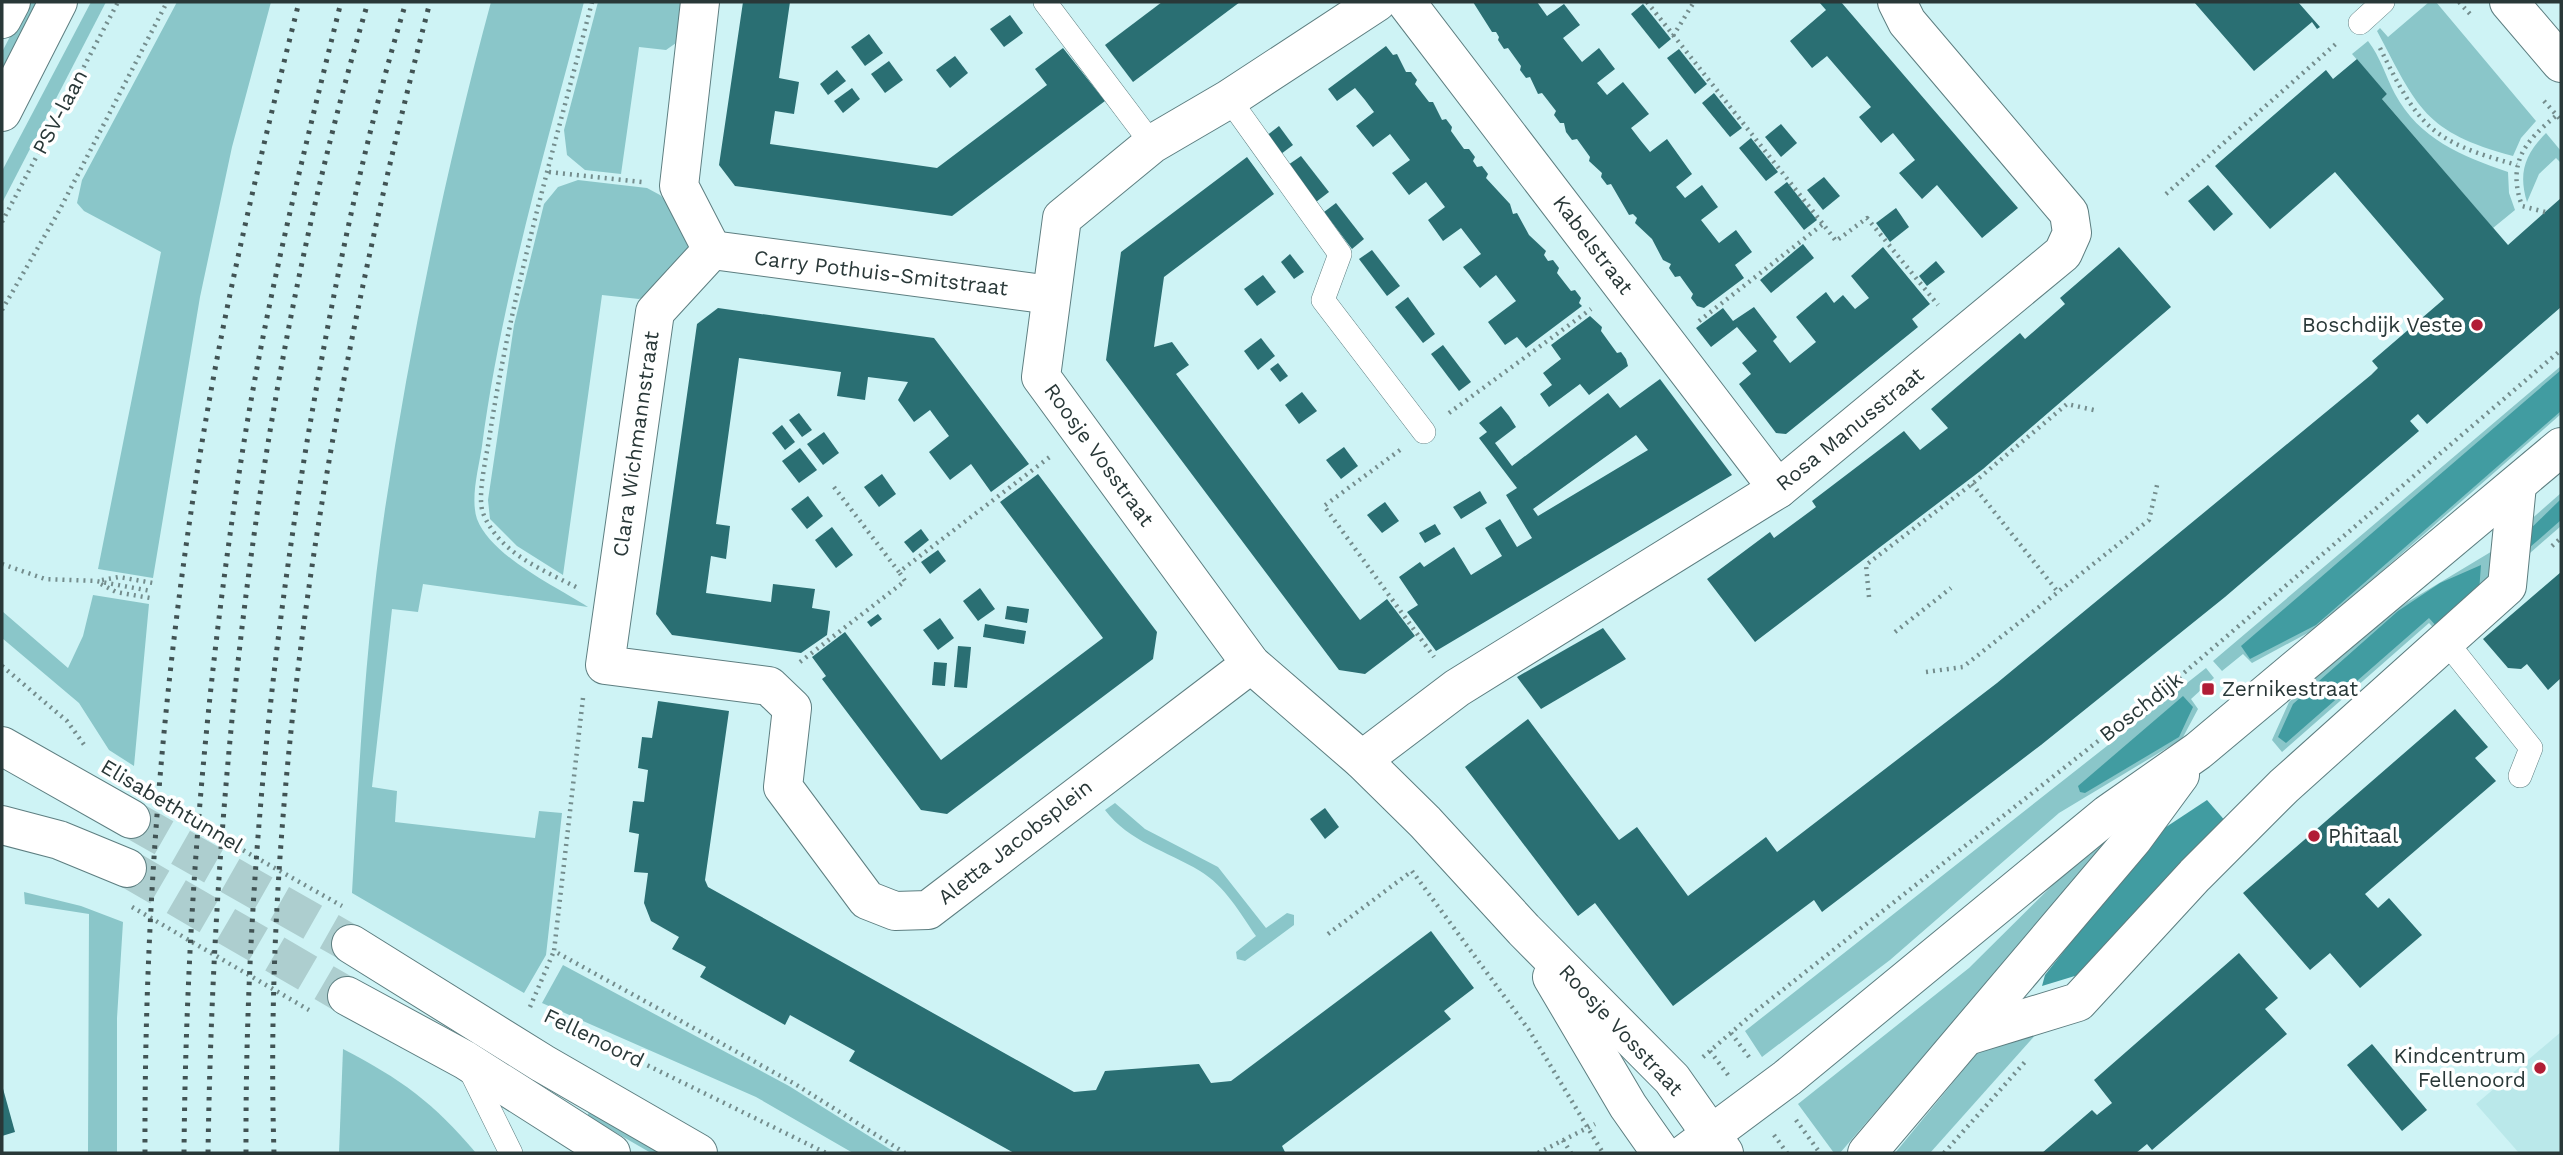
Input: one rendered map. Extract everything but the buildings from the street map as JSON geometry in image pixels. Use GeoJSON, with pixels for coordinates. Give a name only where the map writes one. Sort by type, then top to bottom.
{"type":"FeatureCollection","features":[{"type":"Feature","properties":{"kind":"street"},"geometry":{"type":"LineString","coordinates":[[2,19],[11,2]]}},
{"type":"Feature","properties":{"kind":"street"},"geometry":{"type":"LineString","coordinates":[[2,112],[58,2]]}},
{"type":"Feature","properties":{"kind":"street"},"geometry":{"type":"LineString","coordinates":[[700,2],[678,186],[712,250]]}},
{"type":"Feature","properties":{"kind":"street","name":"Roosje Vosstraat"},"geometry":{"type":"LineString","coordinates":[[1377,2],[1229,99],[1152,144],[1062,218],[1041,377],[1251,664],[1362,760],[1425,822],[1524,930],[1672,1079],[1707,1147]]}},
{"type":"Feature","properties":{"kind":"street","name":"Kabelstraat"},"geometry":{"type":"LineString","coordinates":[[1406,2],[1778,489]]}},
{"type":"Feature","properties":{"kind":"street","name":"Rosa Manusstraat"},"geometry":{"type":"LineString","coordinates":[[1362,760],[1457,688],[1778,489],[2063,253],[2072,233],[2069,213],[1907,22],[1897,2]]}},
{"type":"Feature","properties":{"kind":"street"},"geometry":{"type":"LineString","coordinates":[[2509,2],[2561,63]]}},
{"type":"Feature","properties":{"kind":"street","name":"Carry Pothuis-Smitstraat"},"geometry":{"type":"LineString","coordinates":[[712,250],[1051,295]]}},
{"type":"Feature","properties":{"kind":"street","name":"Clara Wichmannstraat"},"geometry":{"type":"LineString","coordinates":[[596,664],[614,600],[654,312],[712,250]]}},
{"type":"Feature","properties":{"kind":"street"},"geometry":{"type":"LineString","coordinates":[[1707,1147],[2108,814],[2198,751],[2561,447]]}},
{"type":"Feature","properties":{"kind":"street"},"geometry":{"type":"LineString","coordinates":[[1967,1036],[2078,1002],[2195,875],[2284,786],[2444,639],[2507,586],[2516,485]]}},
{"type":"Feature","properties":{"kind":"street"},"geometry":{"type":"LineString","coordinates":[[596,664],[769,686]]}},
{"type":"Feature","properties":{"kind":"street","name":"Aletta Jacobsplein"},"geometry":{"type":"LineString","coordinates":[[769,686],[792,708],[783,787],[867,900],[895,911],[928,910],[1251,664]]}},
{"type":"Feature","properties":{"kind":"street","name":"Elisabethtunnel"},"geometry":{"type":"LineString","coordinates":[[2,746],[131,819]]}},
{"type":"Feature","properties":{"kind":"street"},"geometry":{"type":"LineString","coordinates":[[1867,1153],[2133,839],[2198,751]]}},
{"type":"Feature","properties":{"kind":"street"},"geometry":{"type":"LineString","coordinates":[[2,825],[59,841],[126,885]]}},
{"type":"Feature","properties":{"kind":"street","name":"Fellenoord"},"geometry":{"type":"LineString","coordinates":[[351,928],[542,1063],[698,1153]]}},
{"type":"Feature","properties":{"kind":"street","name":"Roosje Vosstraat"},"geometry":{"type":"LineString","coordinates":[[1524,930],[1615,1085],[1661,1153]]}},
{"type":"Feature","properties":{"kind":"street"},"geometry":{"type":"LineString","coordinates":[[332,1005],[465,1060],[611,1153]]}},
{"type":"Feature","properties":{"kind":"lane"},"geometry":{"type":"LineString","coordinates":[[1045,2],[1152,144]]}},
{"type":"Feature","properties":{"kind":"lane"},"geometry":{"type":"LineString","coordinates":[[2360,23],[2383,2]]}},
{"type":"Feature","properties":{"kind":"lane"},"geometry":{"type":"LineString","coordinates":[[1229,99],[1340,254],[1323,300],[1424,432]]}},
{"type":"Feature","properties":{"kind":"lane"},"geometry":{"type":"LineString","coordinates":[[2444,639],[2531,748],[2520,776]]}},
{"type":"Feature","properties":{"kind":"lane"},"geometry":{"type":"LineString","coordinates":[[465,1060],[512,1153]]}},
{"type":"Feature","properties":{"kind":"path","name":"PSV-laan"},"geometry":{"type":"LineString","coordinates":[[2,222],[118,2]]}},
{"type":"Feature","properties":{"kind":"path"},"geometry":{"type":"LineString","coordinates":[[2,310],[59,211],[167,2]]}},
{"type":"Feature","properties":{"kind":"path"},"geometry":{"type":"LineString","coordinates":[[592,2],[497,385],[484,474],[482,511],[497,538],[526,562],[594,596],[614,600]]}},
{"type":"Feature","properties":{"kind":"path"},"geometry":{"type":"LineString","coordinates":[[1647,2],[1836,241],[1867,218],[1963,336]]}},
{"type":"Feature","properties":{"kind":"path"},"geometry":{"type":"LineString","coordinates":[[1674,36],[1694,2]]}},
{"type":"Feature","properties":{"kind":"path"},"geometry":{"type":"LineString","coordinates":[[2166,194],[2360,23],[2378,43],[2402,93],[2420,120],[2442,137],[2478,154],[2517,165]]}},
{"type":"Feature","properties":{"kind":"path"},"geometry":{"type":"LineString","coordinates":[[2545,212],[2522,206],[2515,187],[2517,165],[2524,148],[2557,115]]}},
{"type":"Feature","properties":{"kind":"path"},"geometry":{"type":"LineString","coordinates":[[549,172],[678,186]]}},
{"type":"Feature","properties":{"kind":"path"},"geometry":{"type":"LineString","coordinates":[[1668,345],[1823,224]]}},
{"type":"Feature","properties":{"kind":"path"},"geometry":{"type":"LineString","coordinates":[[1457,688],[1324,506],[1623,285]]}},
{"type":"Feature","properties":{"kind":"path","name":"Boschdijk"},"geometry":{"type":"LineString","coordinates":[[1710,1051],[2178,678],[2561,350]]}},
{"type":"Feature","properties":{"kind":"path"},"geometry":{"type":"LineString","coordinates":[[2550,359],[2561,358]]}},
{"type":"Feature","properties":{"kind":"path"},"geometry":{"type":"LineString","coordinates":[[1868,597],[1866,565],[1972,484],[2067,404],[2098,411]]}},
{"type":"Feature","properties":{"kind":"path"},"geometry":{"type":"LineString","coordinates":[[898,572],[1083,433]]}},
{"type":"Feature","properties":{"kind":"path"},"geometry":{"type":"LineString","coordinates":[[1926,672],[1963,667],[2149,520],[2158,481]]}},
{"type":"Feature","properties":{"kind":"path"},"geometry":{"type":"LineString","coordinates":[[1972,484],[2058,592]]}},
{"type":"Feature","properties":{"kind":"path"},"geometry":{"type":"LineString","coordinates":[[769,686],[905,581],[834,487]]}},
{"type":"Feature","properties":{"kind":"path"},"geometry":{"type":"LineString","coordinates":[[2,564],[45,579],[96,581],[151,591]]}},
{"type":"Feature","properties":{"kind":"path"},"geometry":{"type":"LineString","coordinates":[[96,581],[119,577],[153,583]]}},
{"type":"Feature","properties":{"kind":"path"},"geometry":{"type":"LineString","coordinates":[[96,581],[116,592],[150,598]]}},
{"type":"Feature","properties":{"kind":"path"},"geometry":{"type":"LineString","coordinates":[[1895,632],[1951,588]]}},
{"type":"Feature","properties":{"kind":"path"},"geometry":{"type":"LineString","coordinates":[[530,1007],[554,951],[596,664]]}},
{"type":"Feature","properties":{"kind":"path","name":"Elisabethtunnel"},"geometry":{"type":"LineString","coordinates":[[2,666],[67,721],[87,750]]}},
{"type":"Feature","properties":{"kind":"path","name":"Elisabethtunnel"},"geometry":{"type":"LineString","coordinates":[[170,808],[351,928]]}},
{"type":"Feature","properties":{"kind":"path"},"geometry":{"type":"LineString","coordinates":[[1405,860],[1529,1030],[1602,1153]]}},
{"type":"Feature","properties":{"kind":"path"},"geometry":{"type":"LineString","coordinates":[[1328,934],[1412,871]]}},
{"type":"Feature","properties":{"kind":"path"},"geometry":{"type":"LineString","coordinates":[[126,885],[332,1005]]}},
{"type":"Feature","properties":{"kind":"path"},"geometry":{"type":"LineString","coordinates":[[554,951],[795,1084],[905,1153]]}},
{"type":"Feature","properties":{"kind":"path","name":"Fellenoord"},"geometry":{"type":"LineString","coordinates":[[518,1001],[826,1153]]}},
{"type":"Feature","properties":{"kind":"path"},"geometry":{"type":"LineString","coordinates":[[1731,1033],[1755,1065]]}},
{"type":"Feature","properties":{"kind":"path"},"geometry":{"type":"LineString","coordinates":[[1944,1153],[2034,1052]]}},
{"type":"Feature","properties":{"kind":"path"},"geometry":{"type":"LineString","coordinates":[[1790,1112],[1820,1153]]}},
{"type":"Feature","properties":{"kind":"path"},"geometry":{"type":"LineString","coordinates":[[1538,1153],[1586,1129]]}},
{"type":"Feature","properties":{"kind":"path"},"geometry":{"type":"LineString","coordinates":[[1563,1140],[1571,1153]]}},
{"type":"Feature","properties":{"kind":"shaded area"},"geometry":{"type":"Polygon","coordinates":[[[28,2],[45,2],[2,84],[2,52],[28,2]]]}},
{"type":"Feature","properties":{"kind":"shaded area"},"geometry":{"type":"Polygon","coordinates":[[[91,2],[106,2],[2,203],[2,171],[91,2]]]}},
{"type":"Feature","properties":{"kind":"shaded area"},"geometry":{"type":"Polygon","coordinates":[[[177,2],[271,2],[232,147],[200,297],[153,578],[98,569],[161,252],[84,211],[77,203],[82,180],[177,2]]]}},
{"type":"Feature","properties":{"kind":"shaded area"},"geometry":{"type":"Polygon","coordinates":[[[491,2],[584,2],[526,223],[501,334],[476,482],[475,511],[484,533],[510,558],[588,607],[423,584],[418,612],[392,609],[372,787],[397,791],[395,822],[535,838],[539,811],[562,813],[546,955],[524,993],[352,893],[368,653],[385,509],[431,254],[459,127],[491,2]]]}},
{"type":"Feature","properties":{"kind":"shaded area"},"geometry":{"type":"Polygon","coordinates":[[[598,2],[681,2],[676,43],[666,50],[639,47],[621,174],[585,170],[567,155],[564,130],[598,2]]]}},
{"type":"Feature","properties":{"kind":"shaded area"},"geometry":{"type":"Polygon","coordinates":[[[2429,2],[2436,2],[2536,121],[2521,138],[2513,156],[2483,147],[2442,126],[2427,113],[2403,80],[2377,31],[2380,28],[2388,37],[2429,2]]]}},
{"type":"Feature","properties":{"kind":"shaded area"},"geometry":{"type":"Polygon","coordinates":[[[2368,41],[2395,94],[2416,123],[2458,152],[2508,172],[2509,193],[2515,210],[2493,228],[2382,99],[2387,94],[2352,54],[2368,41]]]}},
{"type":"Feature","properties":{"kind":"shaded area"},"geometry":{"type":"Polygon","coordinates":[[[2546,133],[2561,151],[2561,163],[2556,158],[2539,174],[2527,202],[2523,182],[2525,164],[2546,133]]]}},
{"type":"Feature","properties":{"kind":"shaded area"},"geometry":{"type":"Polygon","coordinates":[[[578,180],[647,188],[660,195],[684,219],[691,236],[686,255],[651,293],[639,299],[602,295],[563,575],[517,546],[490,519],[488,500],[514,325],[544,204],[558,187],[578,180]]]}},
{"type":"Feature","properties":{"kind":"shaded area"},"geometry":{"type":"Polygon","coordinates":[[[2561,366],[2561,414],[2317,628],[2252,663],[2243,654],[2222,671],[2213,661],[2561,366]]]}},
{"type":"Feature","properties":{"kind":"shaded area"},"geometry":{"type":"Polygon","coordinates":[[[2561,370],[2561,411],[2316,625],[2250,659],[2241,646],[2561,370]]]}},
{"type":"Feature","properties":{"kind":"shaded area"},"geometry":{"type":"Polygon","coordinates":[[[2561,493],[2561,526],[2522,560],[2528,522],[2561,493]]]}},
{"type":"Feature","properties":{"kind":"shaded area"},"geometry":{"type":"Polygon","coordinates":[[[2561,499],[2561,520],[2529,548],[2524,535],[2561,499]]]}},
{"type":"Feature","properties":{"kind":"shaded area"},"geometry":{"type":"Polygon","coordinates":[[[2494,550],[2497,568],[2439,634],[2429,623],[2282,752],[2272,740],[2289,702],[2401,606],[2494,550]]]}},
{"type":"Feature","properties":{"kind":"shaded area"},"geometry":{"type":"Polygon","coordinates":[[[2481,565],[2479,592],[2438,628],[2429,618],[2286,743],[2278,737],[2293,704],[2398,611],[2440,583],[2481,565]]]}},
{"type":"Feature","properties":{"kind":"shaded area"},"geometry":{"type":"Polygon","coordinates":[[[93,595],[149,604],[134,766],[109,750],[79,703],[2,638],[2,611],[68,668],[83,636],[93,595]]]}},
{"type":"Feature","properties":{"kind":"shaded area"},"geometry":{"type":"Polygon","coordinates":[[[2206,668],[2214,678],[2191,699],[2198,709],[2182,739],[2059,813],[1890,960],[1762,1057],[1745,1031],[2206,668]]]}},
{"type":"Feature","properties":{"kind":"shaded area"},"geometry":{"type":"Polygon","coordinates":[[[2183,696],[2193,707],[2179,737],[2085,793],[2080,792],[2078,786],[2183,696]]]}},
{"type":"Feature","properties":{"kind":"shaded area"},"geometry":{"type":"Polygon","coordinates":[[[2145,799],[1840,1153],[1834,1153],[1798,1104],[1969,968],[2083,855],[2145,799]]]}},
{"type":"Feature","properties":{"kind":"shaded area"},"geometry":{"type":"Polygon","coordinates":[[[2207,800],[2227,823],[2078,975],[2042,986],[2045,975],[2157,833],[2207,800]]]}},
{"type":"Feature","properties":{"kind":"shaded area"},"geometry":{"type":"Polygon","coordinates":[[[1115,803],[1145,829],[1218,867],[1266,928],[1287,913],[1294,915],[1294,925],[1245,961],[1237,959],[1236,952],[1256,936],[1231,900],[1217,884],[1200,871],[1125,830],[1105,810],[1115,803]]]}},
{"type":"Feature","properties":{"kind":"shaded area"},"geometry":{"type":"Polygon","coordinates":[[[24,892],[81,906],[123,922],[117,1018],[117,1153],[88,1153],[89,914],[25,904],[24,892]]]}},
{"type":"Feature","properties":{"kind":"shaded area"},"geometry":{"type":"Polygon","coordinates":[[[563,965],[789,1086],[896,1153],[853,1153],[756,1097],[542,1003],[563,965]]]}},
{"type":"Feature","properties":{"kind":"shaded area"},"geometry":{"type":"Polygon","coordinates":[[[2039,1031],[1930,1153],[1895,1153],[1978,1052],[2039,1031]]]}},
{"type":"Feature","properties":{"kind":"shaded area","name":"Kindcentrum Fellenoord"},"geometry":{"type":"Polygon","coordinates":[[[2561,1032],[2561,1153],[2519,1153],[2476,1104],[2561,1032]]]}},
{"type":"Feature","properties":{"kind":"shaded area"},"geometry":{"type":"Polygon","coordinates":[[[343,1049],[416,1094],[446,1120],[476,1153],[339,1153],[343,1049]]]}},
{"type":"Feature","properties":{"kind":"shaded area"},"geometry":{"type":"Polygon","coordinates":[[[593,1105],[674,1153],[651,1153],[587,1116],[593,1105]]]}},
{"type":"Feature","properties":{"kind":"tunnel"},"geometry":{"type":"LineString","coordinates":[[131,819],[351,944]]}},
{"type":"Feature","properties":{"kind":"tunnel"},"geometry":{"type":"LineString","coordinates":[[127,868],[347,996]]}},
{"type":"Feature","properties":{"kind":"railway"},"geometry":{"type":"LineString","coordinates":[[145,1153],[148,964],[153,870],[180,588],[209,402],[229,301],[299,2]]}},
{"type":"Feature","properties":{"kind":"railway"},"geometry":{"type":"LineString","coordinates":[[184,1153],[189,975],[200,797],[231,531],[264,331],[341,2]]}},
{"type":"Feature","properties":{"kind":"railway"},"geometry":{"type":"LineString","coordinates":[[208,1153],[220,862],[232,717],[249,572],[297,284],[330,142],[368,2]]}},
{"type":"Feature","properties":{"kind":"railway"},"geometry":{"type":"LineString","coordinates":[[246,1153],[255,883],[281,614],[308,436],[339,272],[376,109],[406,2]]}},
{"type":"Feature","properties":{"kind":"railway"},"geometry":{"type":"LineString","coordinates":[[274,1153],[273,1007],[280,862],[293,717],[311,572],[363,285],[430,2]]}},
{"type":"Feature","properties":{"kind":"place","name":"Boschdijk Veste"},"geometry":{"type":"Point","coordinates":[2477,325]}},
{"type":"Feature","properties":{"kind":"place","name":"Zernikestraat"},"geometry":{"type":"Point","coordinates":[2208,689]}},
{"type":"Feature","properties":{"kind":"place","name":"Phitaal"},"geometry":{"type":"Point","coordinates":[2314,836]}},
{"type":"Feature","properties":{"kind":"place","name":"Kindcentrum Fellenoord"},"geometry":{"type":"Point","coordinates":[2540,1068]}}]}
